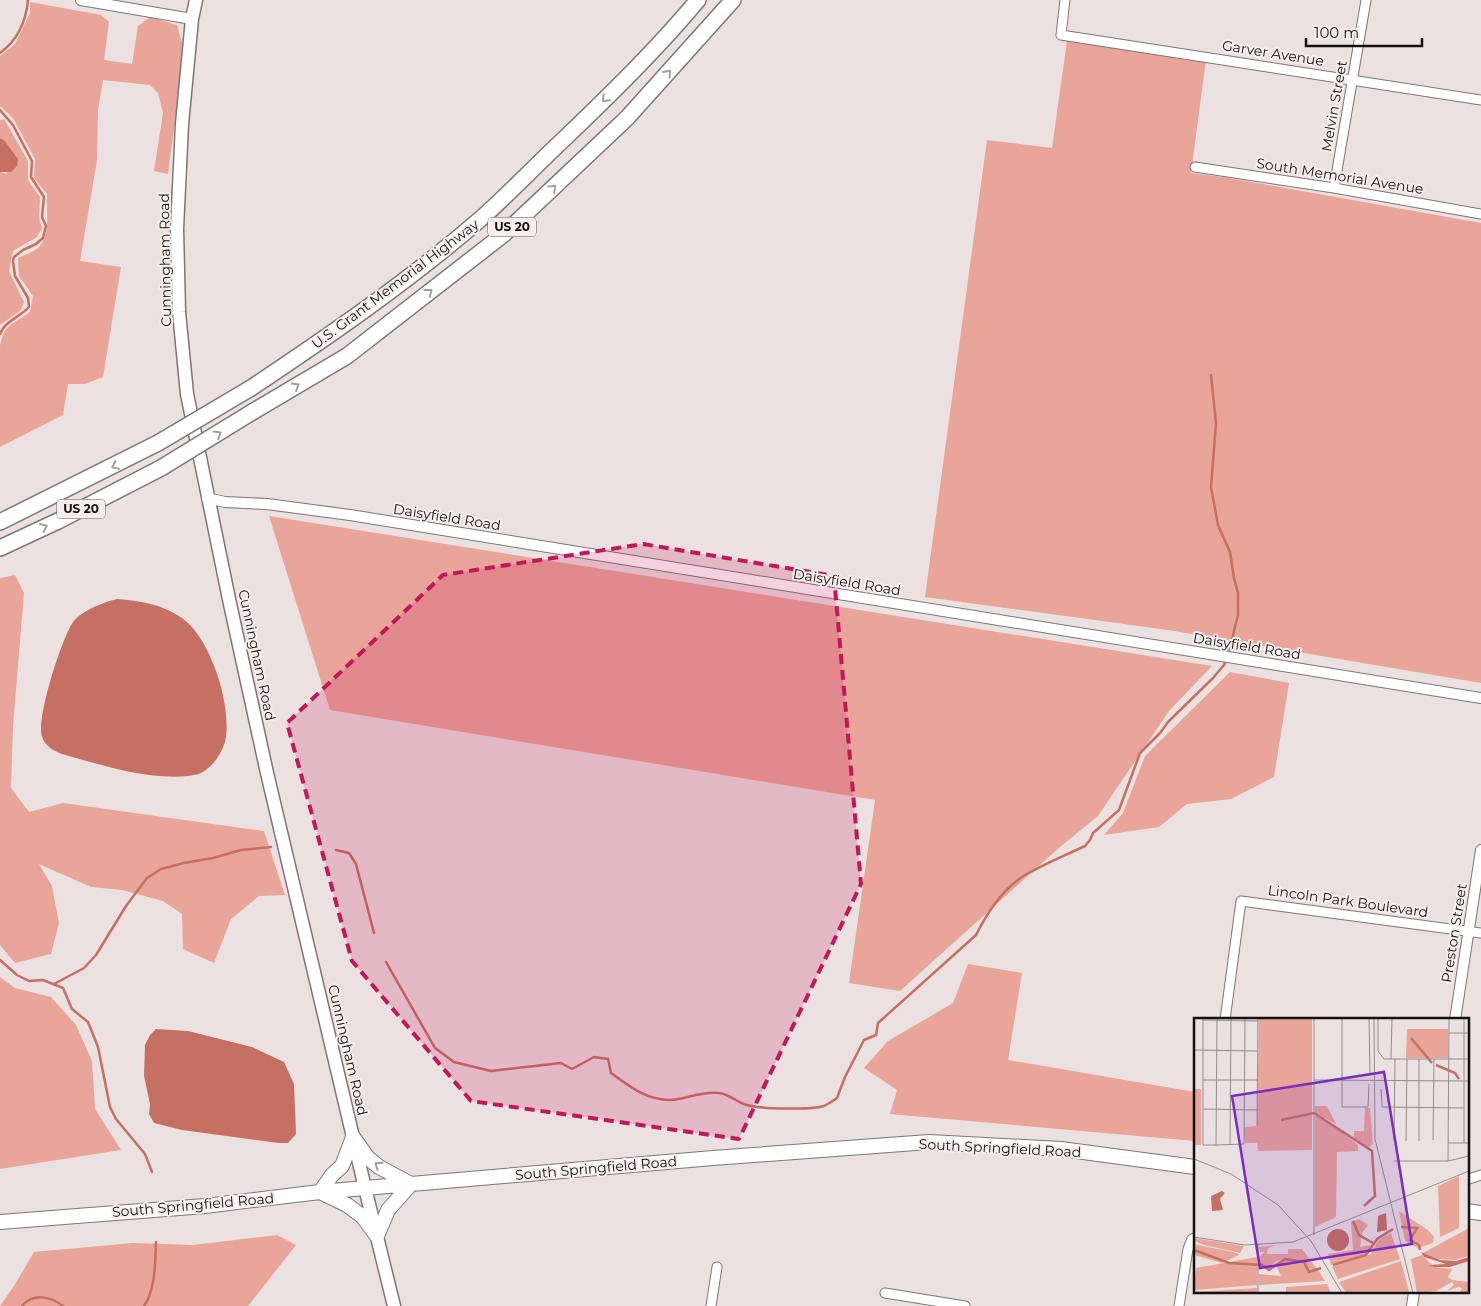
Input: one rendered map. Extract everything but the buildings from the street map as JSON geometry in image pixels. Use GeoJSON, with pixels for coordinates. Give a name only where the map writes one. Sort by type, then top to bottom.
{"type":"FeatureCollection","features":[{"type":"Feature","properties":{"kind":"highway","name":"U.S. Grant Memorial Highway"},"geometry":{"type":"LineString","coordinates":[[0,522],[158,443],[251,388],[313,347],[382,297],[477,222],[594,110],[674,29],[698,0]]}},
{"type":"Feature","properties":{"kind":"highway","name":"U.S. Grant Memorial Highway"},"geometry":{"type":"LineString","coordinates":[[0,548],[58,521],[161,468],[347,356],[504,234],[627,118],[733,0]]}},
{"type":"Feature","properties":{"kind":"main road","name":"Cunningham Road"},"geometry":{"type":"LineString","coordinates":[[196,0],[192,19],[182,124],[177,229],[179,312],[187,394],[207,498],[269,781],[394,1306]]}},
{"type":"Feature","properties":{"kind":"main road"},"geometry":{"type":"LineString","coordinates":[[353,1137],[368,1158],[379,1167],[411,1184],[388,1210],[377,1236]]}},
{"type":"Feature","properties":{"kind":"main road"},"geometry":{"type":"LineString","coordinates":[[353,1137],[342,1166],[332,1175],[320,1192],[347,1205],[362,1216],[377,1236]]}},
{"type":"Feature","properties":{"kind":"main road","name":"South Springfield Road"},"geometry":{"type":"LineString","coordinates":[[0,1222],[205,1206],[320,1192],[411,1184],[713,1158],[929,1142],[1061,1149],[1193,1167]]}},
{"type":"Feature","properties":{"kind":"main road"},"geometry":{"type":"LineString","coordinates":[[1468,1211],[1481,1213]]}},
{"type":"Feature","properties":{"kind":"street"},"geometry":{"type":"LineString","coordinates":[[81,0],[192,19]]}},
{"type":"Feature","properties":{"kind":"street","name":"Garver Avenue"},"geometry":{"type":"LineString","coordinates":[[1065,0],[1061,35],[1481,100]]}},
{"type":"Feature","properties":{"kind":"street","name":"Melvin Street"},"geometry":{"type":"LineString","coordinates":[[1334,188],[1366,0]]}},
{"type":"Feature","properties":{"kind":"street","name":"South Memorial Avenue"},"geometry":{"type":"LineString","coordinates":[[1195,167],[1334,188],[1481,214]]}},
{"type":"Feature","properties":{"kind":"street","name":"Daisyfield Road"},"geometry":{"type":"LineString","coordinates":[[207,498],[224,502],[267,504],[360,517],[1481,698]]}},
{"type":"Feature","properties":{"kind":"street","name":"Preston Street"},"geometry":{"type":"LineString","coordinates":[[1455,1018],[1481,850]]}},
{"type":"Feature","properties":{"kind":"street","name":"Lincoln Park Boulevard"},"geometry":{"type":"LineString","coordinates":[[1226,1018],[1242,900],[1481,933]]}},
{"type":"Feature","properties":{"kind":"street"},"geometry":{"type":"LineString","coordinates":[[1469,1179],[1481,1175]]}},
{"type":"Feature","properties":{"kind":"street"},"geometry":{"type":"LineString","coordinates":[[1179,1306],[1188,1249],[1194,1238]]}},
{"type":"Feature","properties":{"kind":"street"},"geometry":{"type":"LineString","coordinates":[[711,1306],[717,1267]]}},
{"type":"Feature","properties":{"kind":"street"},"geometry":{"type":"LineString","coordinates":[[885,1292],[965,1306]]}},
{"type":"Feature","properties":{"kind":"highlighted area"},"geometry":{"type":"Polygon","coordinates":[[[643,544],[834,576],[861,884],[739,1139],[471,1101],[352,961],[287,723],[443,575],[643,544]]]}},
{"type":"Feature","properties":{"kind":"shaded area"},"geometry":{"type":"Polygon","coordinates":[[[30,2],[101,15],[109,22],[104,60],[132,64],[138,26],[150,17],[177,25],[184,50],[168,174],[154,171],[163,113],[158,93],[150,85],[103,80],[98,110],[97,160],[80,261],[121,267],[103,377],[85,384],[68,384],[63,415],[0,447],[0,346],[4,333],[10,325],[30,312],[33,296],[19,276],[18,258],[39,247],[43,242],[47,229],[47,194],[34,178],[35,159],[13,118],[0,106],[0,56],[15,44],[30,13],[30,2]]]}},
{"type":"Feature","properties":{"kind":"shaded area"},"geometry":{"type":"Polygon","coordinates":[[[1067,41],[1206,60],[1191,173],[1229,178],[1481,223],[1481,683],[1168,630],[925,597],[987,140],[1052,148],[1067,41]]]}},
{"type":"Feature","properties":{"kind":"shaded area"},"geometry":{"type":"Polygon","coordinates":[[[4,119],[28,161],[28,180],[40,197],[39,218],[42,228],[37,237],[13,251],[9,271],[24,302],[21,310],[0,325],[0,172],[7,174],[4,140],[0,138],[0,120],[4,119]]]}},
{"type":"Feature","properties":{"kind":"shaded area"},"geometry":{"type":"Polygon","coordinates":[[[0,138],[4,140],[18,159],[17,166],[11,172],[0,172],[0,138]]]}},
{"type":"Feature","properties":{"kind":"shaded area"},"geometry":{"type":"Polygon","coordinates":[[[269,516],[1212,666],[1169,711],[1098,816],[1060,847],[900,991],[849,983],[875,800],[330,710],[269,516]]]}},
{"type":"Feature","properties":{"kind":"shaded area"},"geometry":{"type":"Polygon","coordinates":[[[15,575],[24,593],[13,726],[11,788],[29,812],[63,803],[264,831],[285,895],[259,896],[231,919],[214,963],[183,949],[182,914],[163,901],[122,890],[91,887],[39,864],[52,886],[59,923],[51,954],[15,963],[0,945],[0,578],[15,575]]]}},
{"type":"Feature","properties":{"kind":"shaded area"},"geometry":{"type":"Polygon","coordinates":[[[117,599],[151,604],[174,613],[193,628],[210,657],[223,693],[227,728],[221,752],[212,765],[199,774],[172,777],[124,771],[62,754],[50,748],[43,740],[41,727],[46,696],[68,631],[81,614],[117,599]]]}},
{"type":"Feature","properties":{"kind":"shaded area"},"geometry":{"type":"Polygon","coordinates":[[[1230,672],[1289,683],[1274,777],[1231,799],[1187,804],[1159,827],[1104,835],[1123,813],[1145,756],[1230,672]]]}},
{"type":"Feature","properties":{"kind":"shaded area"},"geometry":{"type":"Polygon","coordinates":[[[968,964],[1022,973],[1008,1060],[1194,1092],[1194,1141],[890,1114],[897,1090],[864,1068],[888,1041],[953,1003],[968,964]]]}},
{"type":"Feature","properties":{"kind":"shaded area"},"geometry":{"type":"Polygon","coordinates":[[[0,977],[15,988],[51,997],[76,1025],[92,1061],[95,1109],[121,1150],[0,1169],[0,977]]]}},
{"type":"Feature","properties":{"kind":"shaded area"},"geometry":{"type":"Polygon","coordinates":[[[156,1029],[188,1031],[252,1047],[284,1062],[294,1084],[296,1134],[288,1143],[279,1143],[182,1130],[154,1123],[149,1114],[150,1104],[144,1076],[145,1045],[150,1035],[156,1029]]]}},
{"type":"Feature","properties":{"kind":"shaded area"},"geometry":{"type":"Polygon","coordinates":[[[277,1235],[296,1245],[248,1306],[0,1306],[34,1252],[133,1243],[193,1245],[277,1235]]]}},
{"type":"Feature","properties":{"kind":"waterway"},"geometry":{"type":"LineString","coordinates":[[0,53],[12,42],[20,30],[28,0]]}},
{"type":"Feature","properties":{"kind":"waterway"},"geometry":{"type":"LineString","coordinates":[[0,110],[13,125],[32,161],[31,177],[44,197],[42,217],[46,226],[43,238],[14,257],[15,276],[28,298],[29,307],[9,322],[0,334]]}},
{"type":"Feature","properties":{"kind":"waterway"},"geometry":{"type":"LineString","coordinates":[[1211,375],[1216,423],[1211,487],[1218,525],[1230,552],[1238,593],[1238,615],[1228,655]]}},
{"type":"Feature","properties":{"kind":"waterway"},"geometry":{"type":"LineString","coordinates":[[386,962],[435,1048],[454,1062],[491,1071],[561,1063],[572,1069],[594,1057],[608,1059],[611,1073],[624,1083],[653,1098],[670,1100],[713,1093],[723,1094],[743,1104],[754,1106],[774,1108],[824,1106],[837,1098],[845,1077],[864,1040],[876,1035],[878,1023],[976,935],[1001,896],[1022,877],[1085,846],[1093,833],[1119,810],[1140,753],[1168,722],[1213,678],[1226,660]]}},
{"type":"Feature","properties":{"kind":"waterway"},"geometry":{"type":"LineString","coordinates":[[54,984],[84,968],[96,955],[126,906],[147,878],[161,869],[241,850],[271,847]]}},
{"type":"Feature","properties":{"kind":"waterway"},"geometry":{"type":"LineString","coordinates":[[336,850],[349,853],[356,864],[374,933]]}},
{"type":"Feature","properties":{"kind":"waterway"},"geometry":{"type":"LineString","coordinates":[[0,960],[17,975],[29,981],[43,980],[63,988],[72,1009],[88,1022],[98,1047],[110,1107],[116,1119],[145,1154],[152,1172]]}},
{"type":"Feature","properties":{"kind":"waterway"},"geometry":{"type":"LineString","coordinates":[[144,1306],[153,1283],[156,1242]]}},
{"type":"Feature","properties":{"kind":"waterway"},"geometry":{"type":"LineString","coordinates":[[22,1306],[31,1299],[42,1297],[53,1300],[63,1306]]}}]}
